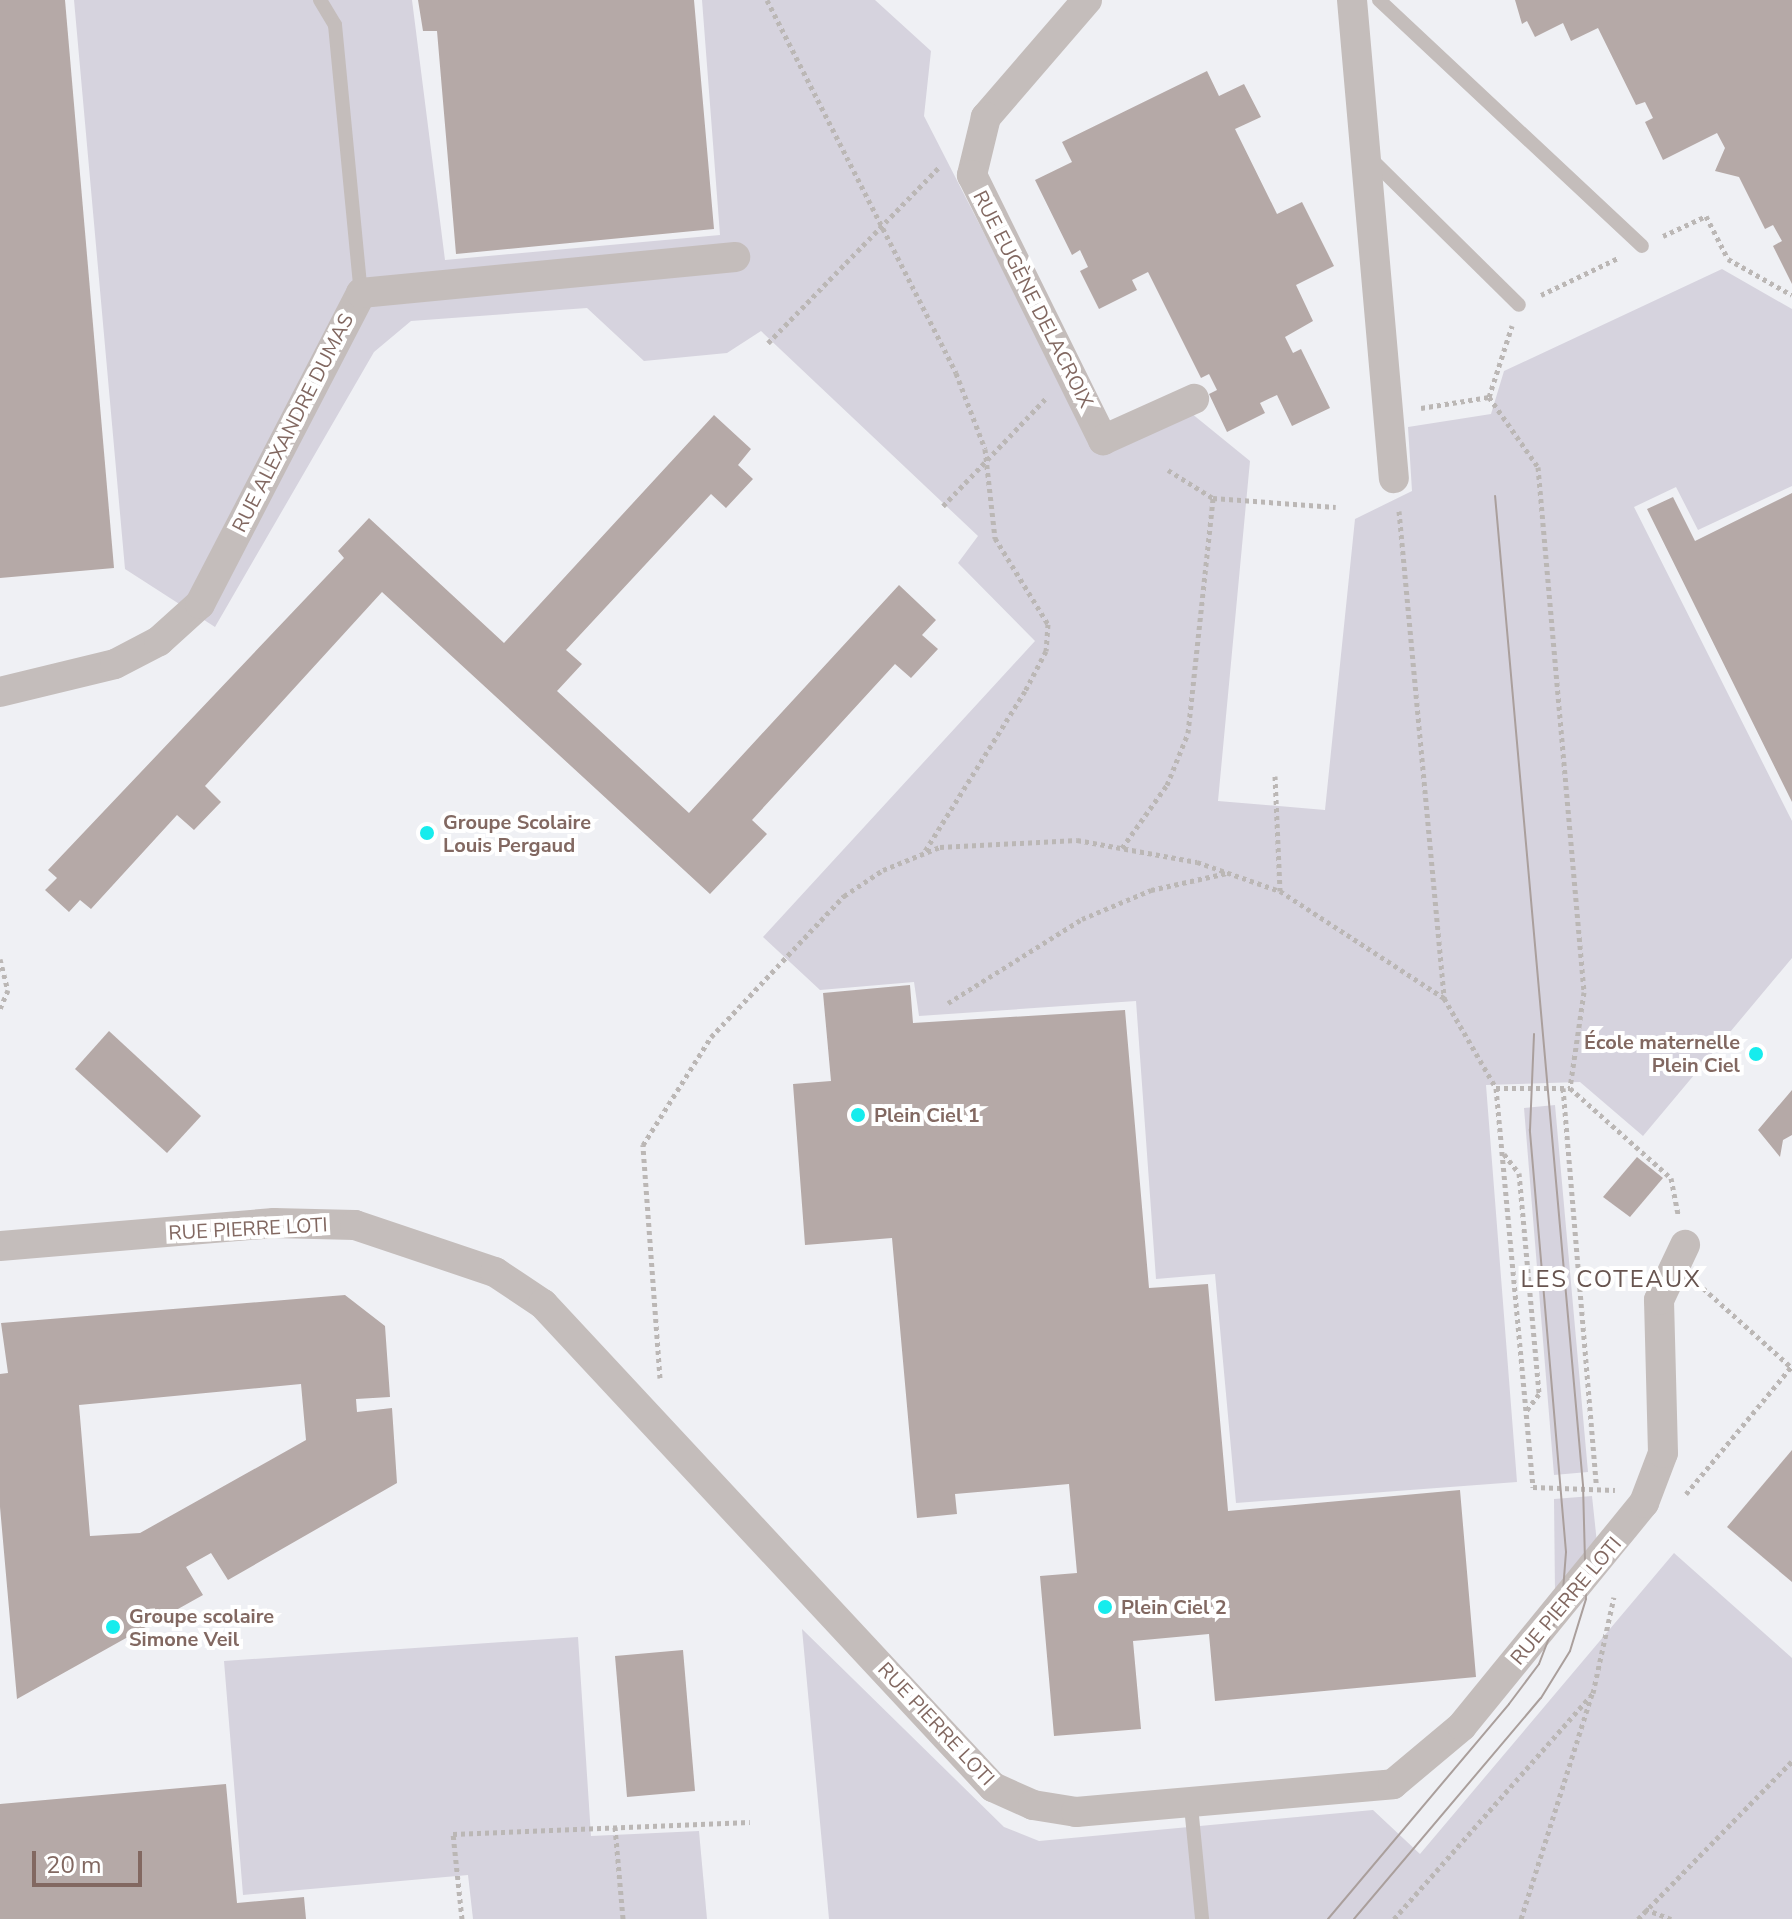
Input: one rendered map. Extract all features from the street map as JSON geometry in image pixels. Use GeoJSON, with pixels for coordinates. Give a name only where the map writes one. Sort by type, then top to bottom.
{"type":"FeatureCollection","features":[{"type":"Feature","properties":{"kind":"street","name":"RUE EUGÈNE DELACROIX"},"geometry":{"type":"LineString","coordinates":[[1087,0],[986,117],[974,152],[978,195],[1103,440],[1194,399]]}},
{"type":"Feature","properties":{"kind":"street"},"geometry":{"type":"LineString","coordinates":[[1352,0],[1394,478]]}},
{"type":"Feature","properties":{"kind":"street","name":"RUE ALEXANDRE DUMAS"},"geometry":{"type":"LineString","coordinates":[[0,692],[115,664],[159,641],[200,604],[361,293],[735,257]]}},
{"type":"Feature","properties":{"kind":"street","name":"RUE PIERRE LOTI"},"geometry":{"type":"LineString","coordinates":[[0,1246],[274,1223],[355,1225],[495,1272],[543,1304],[993,1787],[1033,1805],[1076,1812],[1191,1806],[1393,1784],[1462,1726],[1644,1503],[1663,1453],[1659,1300],[1685,1245]]}},
{"type":"Feature","properties":{"kind":"lane"},"geometry":{"type":"LineString","coordinates":[[320,0],[335,25],[361,293]]}},
{"type":"Feature","properties":{"kind":"lane"},"geometry":{"type":"LineString","coordinates":[[1379,0],[1642,246]]}},
{"type":"Feature","properties":{"kind":"lane"},"geometry":{"type":"LineString","coordinates":[[1367,155],[1519,305]]}},
{"type":"Feature","properties":{"kind":"lane"},"geometry":{"type":"LineString","coordinates":[[1191,1806],[1202,1919]]}},
{"type":"Feature","properties":{"kind":"path"},"geometry":{"type":"LineString","coordinates":[[767,0],[956,373],[986,461],[995,538],[1048,624],[1046,651],[923,854]]}},
{"type":"Feature","properties":{"kind":"path"},"geometry":{"type":"LineString","coordinates":[[768,343],[879,223],[946,161],[974,152]]}},
{"type":"Feature","properties":{"kind":"path"},"geometry":{"type":"LineString","coordinates":[[1489,397],[1519,305],[1706,216],[1728,259],[1792,295]]}},
{"type":"Feature","properties":{"kind":"path"},"geometry":{"type":"LineString","coordinates":[[943,506],[1070,373]]}},
{"type":"Feature","properties":{"kind":"path"},"geometry":{"type":"LineString","coordinates":[[1390,413],[1489,397]]}},
{"type":"Feature","properties":{"kind":"path"},"geometry":{"type":"LineString","coordinates":[[1489,397],[1538,467],[1550,552],[1584,992],[1567,1088],[1596,1484]]}},
{"type":"Feature","properties":{"kind":"path"},"geometry":{"type":"LineString","coordinates":[[1168,470],[1213,498],[1336,507]]}},
{"type":"Feature","properties":{"kind":"path"},"geometry":{"type":"LineString","coordinates":[[1394,478],[1444,998],[1496,1088],[1533,1487],[1596,1484],[1644,1503],[1665,1519],[1791,1366],[1715,1305]]}},
{"type":"Feature","properties":{"kind":"path"},"geometry":{"type":"LineString","coordinates":[[1122,848],[1167,785],[1188,733],[1213,498]]}},
{"type":"Feature","properties":{"kind":"path"},"geometry":{"type":"LineString","coordinates":[[1275,776],[1280,891]]}},
{"type":"Feature","properties":{"kind":"path"},"geometry":{"type":"LineString","coordinates":[[667,1389],[651,1308],[643,1145],[711,1037],[844,896],[923,854],[1077,840],[1228,873],[1280,891],[1444,998]]}},
{"type":"Feature","properties":{"kind":"path"},"geometry":{"type":"LineString","coordinates":[[948,1003],[1082,919],[1151,890],[1228,873]]}},
{"type":"Feature","properties":{"kind":"path"},"geometry":{"type":"LineString","coordinates":[[0,959],[8,990],[0,1009]]}},
{"type":"Feature","properties":{"kind":"path"},"geometry":{"type":"LineString","coordinates":[[1496,1088],[1567,1088],[1671,1178],[1685,1245]]}},
{"type":"Feature","properties":{"kind":"path"},"geometry":{"type":"LineString","coordinates":[[1504,1153],[1519,1173],[1539,1394],[1526,1411]]}},
{"type":"Feature","properties":{"kind":"path"},"geometry":{"type":"LineString","coordinates":[[1521,1919],[1593,1693],[1619,1589]]}},
{"type":"Feature","properties":{"kind":"path"},"geometry":{"type":"LineString","coordinates":[[1394,1919],[1593,1693]]}},
{"type":"Feature","properties":{"kind":"path"},"geometry":{"type":"LineString","coordinates":[[1638,1919],[1792,1761]]}},
{"type":"Feature","properties":{"kind":"path"},"geometry":{"type":"LineString","coordinates":[[462,1919],[453,1834],[750,1822]]}},
{"type":"Feature","properties":{"kind":"path"},"geometry":{"type":"LineString","coordinates":[[615,1827],[623,1919]]}},
{"type":"Feature","properties":{"kind":"path"},"geometry":{"type":"LineString","coordinates":[[1645,1909],[1671,1919]]}},
{"type":"Feature","properties":{"kind":"shaded area"},"geometry":{"type":"Polygon","coordinates":[[[74,0],[412,0],[445,260],[720,235],[702,0],[875,0],[931,51],[924,116],[1097,454],[1191,413],[1250,461],[1218,801],[1325,810],[1355,519],[1412,491],[1408,427],[1491,414],[1504,371],[1722,269],[1792,309],[1792,486],[1698,530],[1676,487],[1634,507],[1792,821],[1792,958],[1643,1136],[1580,1082],[1486,1085],[1517,1482],[1236,1503],[1215,1274],[1156,1279],[1136,1001],[919,1016],[914,982],[820,990],[763,937],[1035,641],[958,563],[978,536],[761,331],[727,353],[644,361],[587,308],[411,321],[374,352],[215,627],[125,569],[74,0]]]}},
{"type":"Feature","properties":{"kind":"shaded area"},"geometry":{"type":"Polygon","coordinates":[[[1555,1105],[1588,1472],[1554,1475],[1524,1108],[1555,1105]]]}},
{"type":"Feature","properties":{"kind":"shaded area"},"geometry":{"type":"Polygon","coordinates":[[[1592,1496],[1597,1543],[1555,1593],[1554,1499],[1592,1496]]]}},
{"type":"Feature","properties":{"kind":"shaded area"},"geometry":{"type":"Polygon","coordinates":[[[1674,1553],[1792,1658],[1792,1919],[829,1919],[802,1629],[1004,1827],[1039,1841],[1373,1810],[1420,1854],[1674,1553]]]}},
{"type":"Feature","properties":{"kind":"shaded area"},"geometry":{"type":"Polygon","coordinates":[[[578,1637],[591,1836],[699,1831],[707,1919],[473,1919],[468,1875],[243,1895],[224,1661],[578,1637]]]}},
{"type":"Feature","properties":{"kind":"building"},"geometry":{"type":"Polygon","coordinates":[[[0,0],[65,0],[114,568],[0,578],[0,0]]]}},
{"type":"Feature","properties":{"kind":"building"},"geometry":{"type":"Polygon","coordinates":[[[418,0],[694,0],[714,229],[456,254],[437,31],[423,31],[418,0]]]}},
{"type":"Feature","properties":{"kind":"building"},"geometry":{"type":"Polygon","coordinates":[[[1515,0],[1792,0],[1792,284],[1773,246],[1782,241],[1773,225],[1765,229],[1739,177],[1715,171],[1725,148],[1717,133],[1663,160],[1645,122],[1653,118],[1645,102],[1636,105],[1598,28],[1571,41],[1563,23],[1535,37],[1527,21],[1522,24],[1515,0]]]}},
{"type":"Feature","properties":{"kind":"building"},"geometry":{"type":"Polygon","coordinates":[[[1207,71],[1219,96],[1244,84],[1261,117],[1235,129],[1277,214],[1302,202],[1334,266],[1296,285],[1313,321],[1285,337],[1293,353],[1301,349],[1330,408],[1292,426],[1277,395],[1260,403],[1265,413],[1227,432],[1209,394],[1217,390],[1209,374],[1201,378],[1148,272],[1132,280],[1137,290],[1099,309],[1080,271],[1088,267],[1080,250],[1072,255],[1035,180],[1072,162],[1062,142],[1207,71]]]}},
{"type":"Feature","properties":{"kind":"building"},"geometry":{"type":"Polygon","coordinates":[[[714,415],[751,449],[738,465],[753,479],[726,508],[711,494],[566,650],[582,664],[557,691],[689,813],[899,585],[936,620],[922,635],[938,649],[911,678],[895,664],[752,820],[767,834],[710,894],[382,592],[205,786],[221,802],[194,830],[177,815],[91,909],[80,900],[69,912],[45,890],[57,878],[48,870],[344,558],[338,551],[369,518],[504,643],[714,415]]]}},
{"type":"Feature","properties":{"kind":"building"},"geometry":{"type":"Polygon","coordinates":[[[1792,493],[1792,802],[1647,509],[1673,497],[1695,541],[1792,493]]]}},
{"type":"Feature","properties":{"kind":"building"},"geometry":{"type":"Polygon","coordinates":[[[910,985],[913,1023],[1125,1010],[1149,1288],[1208,1284],[1228,1511],[1460,1490],[1476,1677],[1215,1701],[1209,1634],[1133,1641],[1141,1729],[1054,1736],[1040,1576],[1077,1573],[1069,1484],[955,1494],[957,1514],[917,1518],[892,1238],[805,1245],[793,1084],[831,1081],[823,993],[910,985]]]}},
{"type":"Feature","properties":{"kind":"building"},"geometry":{"type":"Polygon","coordinates":[[[109,1031],[201,1116],[167,1153],[75,1069],[109,1031]]]}},
{"type":"Feature","properties":{"kind":"building"},"geometry":{"type":"Polygon","coordinates":[[[1792,1090],[1792,1135],[1783,1140],[1780,1157],[1758,1130],[1792,1090]]]}},
{"type":"Feature","properties":{"kind":"building"},"geometry":{"type":"Polygon","coordinates":[[[1637,1157],[1663,1178],[1630,1217],[1603,1197],[1637,1157]]]}},
{"type":"Feature","properties":{"kind":"building"},"geometry":{"type":"Polygon","coordinates":[[[345,1295],[385,1326],[390,1397],[356,1399],[357,1412],[392,1408],[397,1483],[228,1580],[211,1553],[186,1567],[203,1595],[17,1699],[0,1507],[0,1374],[8,1373],[1,1323],[345,1295]],[[301,1384],[79,1405],[90,1536],[140,1533],[306,1440],[301,1384]]]}},
{"type":"Feature","properties":{"kind":"building"},"geometry":{"type":"Polygon","coordinates":[[[1792,1450],[1792,1582],[1727,1527],[1792,1450]]]}},
{"type":"Feature","properties":{"kind":"building"},"geometry":{"type":"Polygon","coordinates":[[[683,1650],[695,1791],[627,1797],[615,1656],[683,1650]]]}},
{"type":"Feature","properties":{"kind":"building"},"geometry":{"type":"Polygon","coordinates":[[[226,1784],[237,1903],[304,1897],[306,1919],[0,1919],[0,1804],[226,1784]]]}},
{"type":"Feature","properties":{"kind":"tram line"},"geometry":{"type":"LineString","coordinates":[[1354,1919],[1541,1698],[1570,1651],[1586,1599],[1583,1485],[1495,496]]}},
{"type":"Feature","properties":{"kind":"tram line"},"geometry":{"type":"LineString","coordinates":[[1328,1919],[1539,1664],[1562,1604],[1566,1552],[1530,1130],[1534,1034]]}},
{"type":"Feature","properties":{"kind":"place","name":"Groupe Scolaire Louis Pergaud"},"geometry":{"type":"Point","coordinates":[427,833]}},
{"type":"Feature","properties":{"kind":"place","name":"École maternelle Plein Ciel"},"geometry":{"type":"Point","coordinates":[1756,1054]}},
{"type":"Feature","properties":{"kind":"place","name":"Plein Ciel 1"},"geometry":{"type":"Point","coordinates":[858,1115]}},
{"type":"Feature","properties":{"kind":"place","name":"Plein Ciel 2"},"geometry":{"type":"Point","coordinates":[1105,1607]}},
{"type":"Feature","properties":{"kind":"place","name":"Groupe scolaire Simone Veil"},"geometry":{"type":"Point","coordinates":[113,1627]}},
{"type":"Feature","properties":{"kind":"district","name":"LES COTEAUX"},"geometry":{"type":"Point","coordinates":[1611,1280]}}]}
